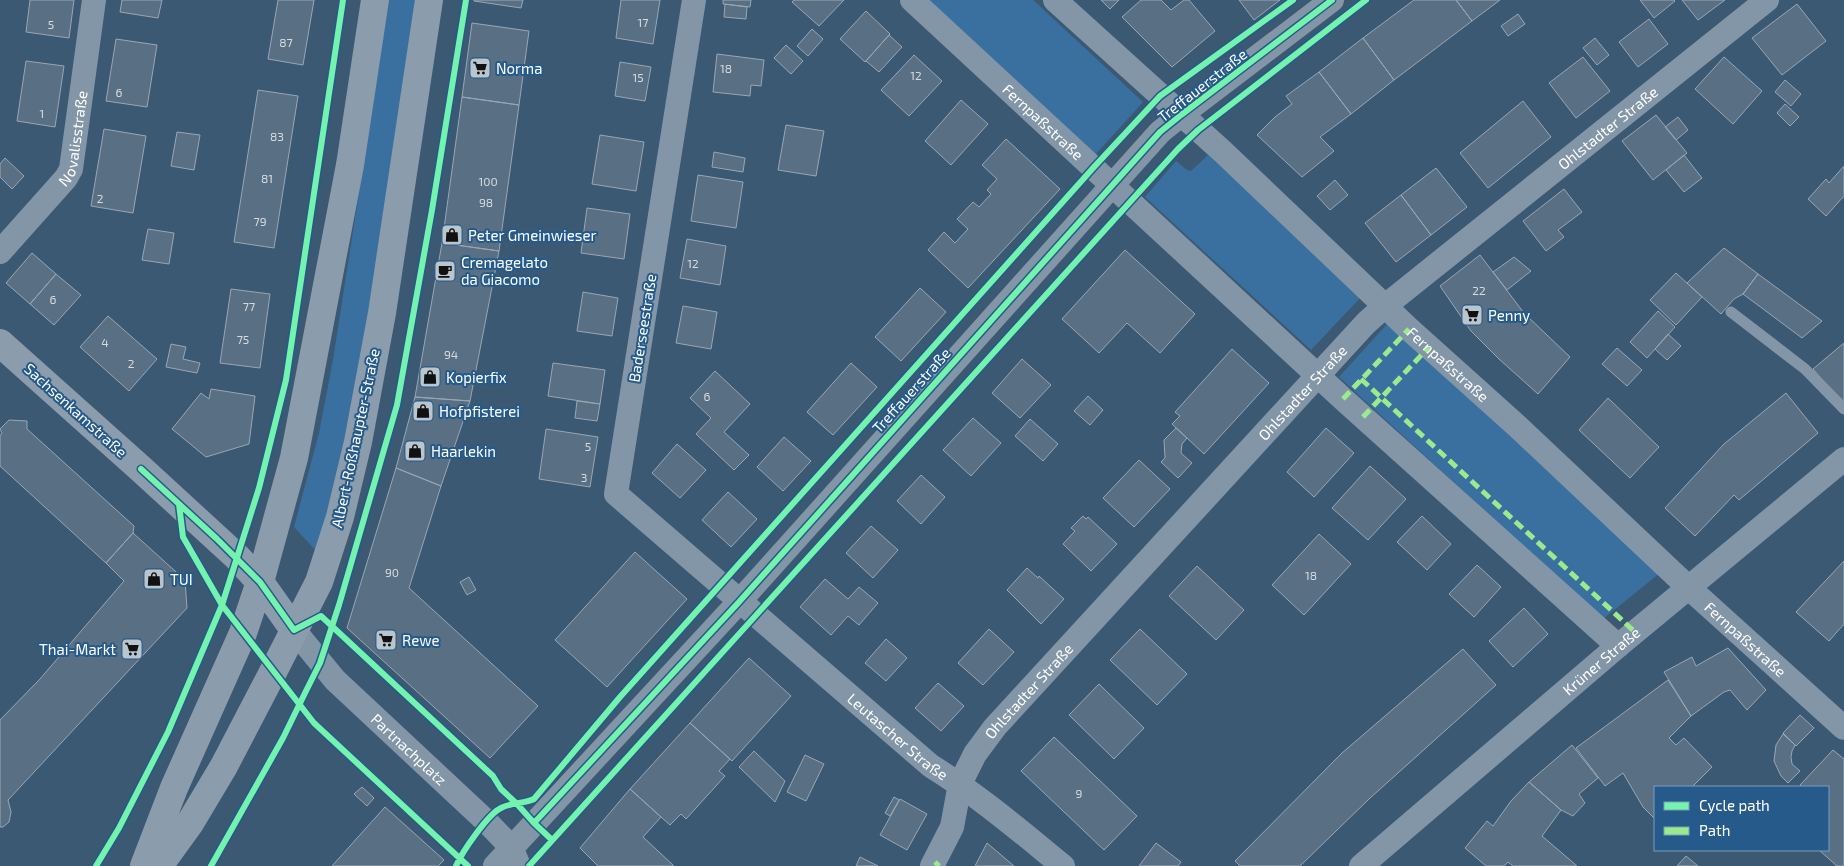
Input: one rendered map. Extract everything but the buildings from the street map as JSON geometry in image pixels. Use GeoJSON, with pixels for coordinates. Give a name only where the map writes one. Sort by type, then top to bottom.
{"type":"FeatureCollection","features":[{"type":"Feature","properties":{"kind":"main road"},"geometry":{"type":"LineString","coordinates":[[144,866],[174,788],[243,633],[260,582],[294,458],[317,346],[350,165],[375,0]]}},
{"type":"Feature","properties":{"kind":"main road","name":"Albert-Roßhaupter-Straße"},"geometry":{"type":"LineString","coordinates":[[159,866],[190,823],[219,774],[319,582],[340,517],[358,442],[382,313],[429,0]]}},
{"type":"Feature","properties":{"kind":"main road","name":"Sachsenkamstraße"},"geometry":{"type":"LineString","coordinates":[[0,343],[230,551],[260,582],[294,630]]}},
{"type":"Feature","properties":{"kind":"street","name":"Novalisstraße"},"geometry":{"type":"LineString","coordinates":[[0,252],[66,178],[71,169],[94,0]]}},
{"type":"Feature","properties":{"kind":"street","name":"Baderseestraße"},"geometry":{"type":"LineString","coordinates":[[694,0],[616,494],[739,602]]}},
{"type":"Feature","properties":{"kind":"street","name":"Fernpaßstraße"},"geometry":{"type":"LineString","coordinates":[[912,0],[1370,424],[1618,646]]}},
{"type":"Feature","properties":{"kind":"street","name":"Fernpaßstraße"},"geometry":{"type":"LineString","coordinates":[[1055,0],[1181,114],[1428,347],[1517,426],[1689,588],[1844,728]]}},
{"type":"Feature","properties":{"kind":"street","name":"Treffauerstraße"},"geometry":{"type":"LineString","coordinates":[[515,856],[739,602],[1160,132],[1332,0]]}},
{"type":"Feature","properties":{"kind":"street","name":"Ohlstadter Straße"},"geometry":{"type":"LineString","coordinates":[[932,866],[952,826],[960,784],[975,754],[995,726],[1366,323],[1767,0]]}},
{"type":"Feature","properties":{"kind":"street","name":"Krüner Straße"},"geometry":{"type":"LineString","coordinates":[[1362,866],[1387,858],[1618,646],[1844,459]]}},
{"type":"Feature","properties":{"kind":"street","name":"Leutascher Straße"},"geometry":{"type":"LineString","coordinates":[[739,602],[931,766],[960,784],[1063,866]]}},
{"type":"Feature","properties":{"kind":"street","name":"Partnachplatz"},"geometry":{"type":"LineString","coordinates":[[294,630],[335,680],[480,816],[515,856]]}},
{"type":"Feature","properties":{"kind":"street"},"geometry":{"type":"LineString","coordinates":[[495,866],[515,856]]}},
{"type":"Feature","properties":{"kind":"lane"},"geometry":{"type":"LineString","coordinates":[[1731,312],[1805,369],[1844,409]]}},
{"type":"Feature","properties":{"kind":"shaded area"},"geometry":{"type":"Polygon","coordinates":[[[389,0],[417,0],[371,302],[335,493],[317,552],[294,527],[319,433],[333,360],[389,0]]]}},
{"type":"Feature","properties":{"kind":"shaded area"},"geometry":{"type":"Polygon","coordinates":[[[929,0],[1033,0],[1143,102],[1095,155],[929,0]]]}},
{"type":"Feature","properties":{"kind":"shaded area"},"geometry":{"type":"Polygon","coordinates":[[[1208,155],[1362,296],[1311,350],[1145,197],[1176,161],[1191,171],[1208,155]]]}},
{"type":"Feature","properties":{"kind":"shaded area"},"geometry":{"type":"Polygon","coordinates":[[[1388,323],[1660,573],[1603,619],[1339,377],[1388,323]]]}},
{"type":"Feature","properties":{"kind":"marked path"},"geometry":{"type":"LineString","coordinates":[[1343,399],[1409,329]]}},
{"type":"Feature","properties":{"kind":"marked path"},"geometry":{"type":"LineString","coordinates":[[1363,417],[1429,347]]}},
{"type":"Feature","properties":{"kind":"marked path"},"geometry":{"type":"LineString","coordinates":[[1361,379],[1636,633]]}},
{"type":"Feature","properties":{"kind":"marked path"},"geometry":{"type":"LineString","coordinates":[[935,862],[939,866]]}},
{"type":"Feature","properties":{"kind":"cycle path"},"geometry":{"type":"LineString","coordinates":[[96,866],[119,828],[168,732],[222,605],[259,488],[286,380],[343,0]]}},
{"type":"Feature","properties":{"kind":"cycle path"},"geometry":{"type":"LineString","coordinates":[[211,866],[283,738],[320,663],[339,605],[397,405],[432,210],[466,0]]}},
{"type":"Feature","properties":{"kind":"cycle path"},"geometry":{"type":"LineString","coordinates":[[456,866],[476,834],[489,818],[505,806],[534,799],[620,697],[1094,167],[1160,96],[1293,0]]}},
{"type":"Feature","properties":{"kind":"cycle path"},"geometry":{"type":"LineString","coordinates":[[534,823],[739,602],[1160,132],[1332,0]]}},
{"type":"Feature","properties":{"kind":"cycle path"},"geometry":{"type":"LineString","coordinates":[[529,866],[1178,149],[1198,130],[1366,0]]}},
{"type":"Feature","properties":{"kind":"cycle path"},"geometry":{"type":"LineString","coordinates":[[141,469],[217,539],[260,582],[294,630],[321,616],[493,776],[501,789],[552,840]]}},
{"type":"Feature","properties":{"kind":"cycle path"},"geometry":{"type":"LineString","coordinates":[[179,504],[183,537],[222,605],[314,723],[468,866]]}},
{"type":"Feature","properties":{"kind":"place","name":"Norma"},"geometry":{"type":"Point","coordinates":[480,68]}},
{"type":"Feature","properties":{"kind":"place","name":"Peter Gmeinwieser"},"geometry":{"type":"Point","coordinates":[452,235]}},
{"type":"Feature","properties":{"kind":"place","name":"Cremagelato da Giacomo"},"geometry":{"type":"Point","coordinates":[445,271]}},
{"type":"Feature","properties":{"kind":"place","name":"Penny"},"geometry":{"type":"Point","coordinates":[1472,315]}},
{"type":"Feature","properties":{"kind":"place","name":"Kopierfix"},"geometry":{"type":"Point","coordinates":[430,377]}},
{"type":"Feature","properties":{"kind":"place","name":"Hofpfisterei"},"geometry":{"type":"Point","coordinates":[423,411]}},
{"type":"Feature","properties":{"kind":"place","name":"Haarlekin"},"geometry":{"type":"Point","coordinates":[415,451]}},
{"type":"Feature","properties":{"kind":"place","name":"TUI"},"geometry":{"type":"Point","coordinates":[154,579]}},
{"type":"Feature","properties":{"kind":"place","name":"Rewe"},"geometry":{"type":"Point","coordinates":[386,640]}},
{"type":"Feature","properties":{"kind":"place","name":"Thai-Markt"},"geometry":{"type":"Point","coordinates":[132,649]}}]}
